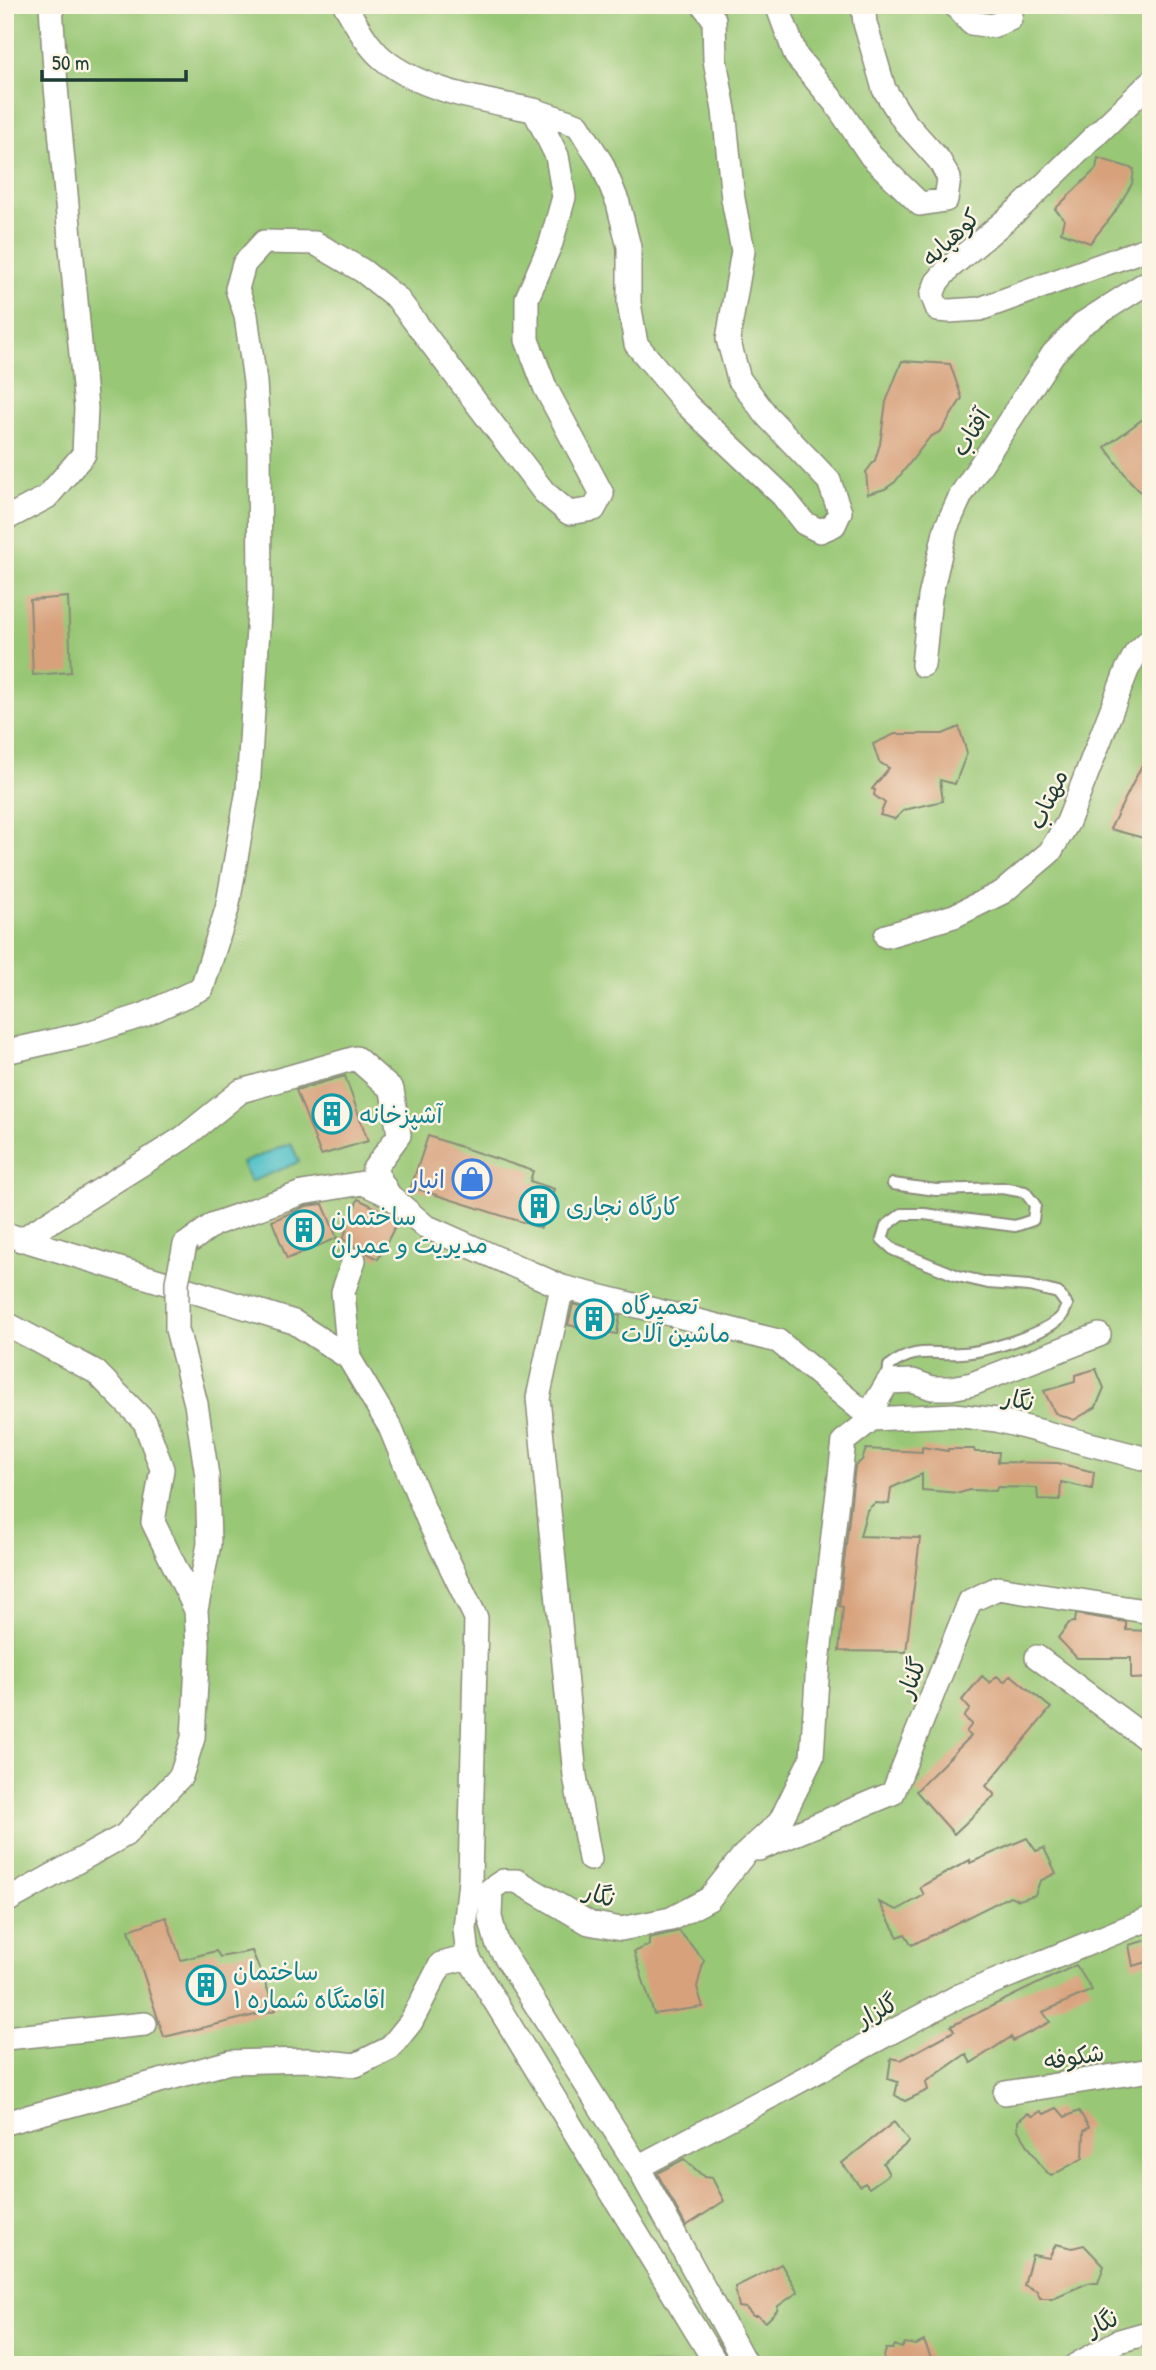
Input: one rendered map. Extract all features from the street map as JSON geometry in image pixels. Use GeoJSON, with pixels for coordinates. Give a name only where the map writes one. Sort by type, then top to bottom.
{"type":"FeatureCollection","features":[{"type":"Feature","properties":{"kind":"street"},"geometry":{"type":"LineString","coordinates":[[5,516],[11,516],[47,496],[83,453],[86,408],[56,87],[51,5]]}},
{"type":"Feature","properties":{"kind":"street"},"geometry":{"type":"LineString","coordinates":[[345,5],[362,35],[383,59],[418,80],[468,97],[534,110],[578,125],[603,164],[618,203],[629,247],[629,303],[636,344],[687,405],[782,495],[804,523],[820,531],[834,526],[840,512],[829,481],[767,416],[739,379],[728,339],[743,251],[733,199],[724,110],[715,60],[714,19],[703,5]]}},
{"type":"Feature","properties":{"kind":"street"},"geometry":{"type":"LineString","coordinates":[[777,5],[796,56],[836,104],[871,156],[920,204],[946,200],[949,178],[939,160],[904,121],[884,89],[863,5]]}},
{"type":"Feature","properties":{"kind":"street"},"geometry":{"type":"LineString","coordinates":[[955,5],[971,23],[992,26],[1010,19],[1012,5]]}},
{"type":"Feature","properties":{"kind":"street","name":"کوهپایه"},"geometry":{"type":"LineString","coordinates":[[1151,82],[1020,208],[949,268],[937,282],[932,295],[938,310],[949,312],[980,309],[1151,247]]}},
{"type":"Feature","properties":{"kind":"street"},"geometry":{"type":"LineString","coordinates":[[5,1052],[85,1034],[144,1015],[202,988],[227,909],[248,790],[260,596],[259,449],[255,382],[246,315],[237,289],[244,264],[264,242],[315,243],[363,271],[397,298],[544,492],[569,513],[594,509],[603,494],[545,387],[527,340],[527,298],[551,243],[564,197],[556,156],[534,110]]}},
{"type":"Feature","properties":{"kind":"street","name":"آفتاب"},"geometry":{"type":"LineString","coordinates":[[923,665],[930,597],[946,528],[961,495],[1053,355],[1082,324],[1151,280]]}},
{"type":"Feature","properties":{"kind":"street","name":"مهتاب"},"geometry":{"type":"LineString","coordinates":[[886,936],[954,916],[1003,892],[1050,852],[1068,822],[1127,670],[1136,653],[1151,639]]}},
{"type":"Feature","properties":{"kind":"street"},"geometry":{"type":"LineString","coordinates":[[13,1237],[183,1138],[241,1091],[356,1058],[392,1090],[399,1135],[374,1169],[389,1195]]}},
{"type":"Feature","properties":{"kind":"street"},"geometry":{"type":"LineString","coordinates":[[5,1902],[125,1835],[181,1776],[194,1738],[198,1646],[196,1610],[209,1544],[208,1476],[196,1404],[177,1329],[177,1282],[185,1245],[214,1224],[302,1193],[363,1183],[389,1195],[425,1226],[562,1287],[778,1341],[872,1419]]}},
{"type":"Feature","properties":{"kind":"street"},"geometry":{"type":"LineString","coordinates":[[13,1237],[294,1322],[349,1358]]}},
{"type":"Feature","properties":{"kind":"street"},"geometry":{"type":"LineString","coordinates":[[354,1260],[343,1292],[349,1358],[390,1427],[430,1524],[476,1618],[480,1888],[497,1943],[638,2167],[746,2365]]}},
{"type":"Feature","properties":{"kind":"street"},"geometry":{"type":"LineString","coordinates":[[562,1287],[538,1398],[575,1776],[590,1859]]}},
{"type":"Feature","properties":{"kind":"street"},"geometry":{"type":"LineString","coordinates":[[5,1323],[96,1372],[145,1422],[162,1469],[153,1522],[196,1610]]}},
{"type":"Feature","properties":{"kind":"street","name":"نگار"},"geometry":{"type":"LineString","coordinates":[[872,1419],[876,1402],[888,1382],[914,1381],[932,1388],[972,1384],[1100,1335]]}},
{"type":"Feature","properties":{"kind":"street","name":"نگار"},"geometry":{"type":"LineString","coordinates":[[480,1888],[503,1881],[517,1881],[589,1923],[621,1929],[671,1919],[709,1899],[743,1856],[780,1822],[811,1757],[818,1663],[844,1441],[872,1419],[954,1415],[997,1420],[1151,1460]]}},
{"type":"Feature","properties":{"kind":"street","name":"گلنار"},"geometry":{"type":"LineString","coordinates":[[743,1856],[893,1793],[970,1601],[998,1588],[1151,1612]]}},
{"type":"Feature","properties":{"kind":"street"},"geometry":{"type":"LineString","coordinates":[[1037,1657],[1151,1742]]}},
{"type":"Feature","properties":{"kind":"street"},"geometry":{"type":"LineString","coordinates":[[480,1888],[465,1929],[468,1957],[717,2365]]}},
{"type":"Feature","properties":{"kind":"street","name":"گلزار"},"geometry":{"type":"LineString","coordinates":[[638,2167],[959,1996],[1151,1918]]}},
{"type":"Feature","properties":{"kind":"street"},"geometry":{"type":"LineString","coordinates":[[5,2123],[230,2062],[308,2060],[356,2065],[390,2048],[411,2022],[441,1964],[468,1957]]}},
{"type":"Feature","properties":{"kind":"street"},"geometry":{"type":"LineString","coordinates":[[5,2038],[145,2024]]}},
{"type":"Feature","properties":{"kind":"street","name":"شکوفه"},"geometry":{"type":"LineString","coordinates":[[1005,2093],[1151,2070]]}},
{"type":"Feature","properties":{"kind":"street","name":"نگار"},"geometry":{"type":"LineString","coordinates":[[1076,2365],[1119,2341],[1151,2332]]}},
{"type":"Feature","properties":{"kind":"lane"},"geometry":{"type":"LineString","coordinates":[[888,1382],[889,1366],[905,1355],[925,1352],[963,1353],[995,1347],[1020,1339],[1060,1319],[1067,1305],[1058,1293],[958,1276],[894,1250],[882,1239],[886,1226],[902,1214],[924,1214],[1015,1226],[1033,1220],[1035,1205],[1025,1192],[1002,1188],[936,1190],[893,1184]]}},
{"type":"Feature","properties":{"kind":"green space"},"geometry":{"type":"Polygon","coordinates":[[[5,5],[1151,5],[1151,2365],[5,2365],[5,5]]]}},
{"type":"Feature","properties":{"kind":"water"},"geometry":{"type":"Polygon","coordinates":[[[291,1143],[299,1162],[250,1182],[242,1163],[291,1143]]]}},
{"type":"Feature","properties":{"kind":"building"},"geometry":{"type":"Polygon","coordinates":[[[1098,158],[1134,169],[1132,184],[1113,215],[1090,243],[1061,232],[1064,219],[1055,209],[1096,169],[1098,158]]]}},
{"type":"Feature","properties":{"kind":"building"},"geometry":{"type":"Polygon","coordinates":[[[902,361],[950,364],[962,398],[941,431],[930,437],[895,482],[885,489],[868,494],[866,472],[875,460],[886,402],[902,361]]]}},
{"type":"Feature","properties":{"kind":"building"},"geometry":{"type":"Polygon","coordinates":[[[1151,413],[1151,503],[1130,481],[1105,447],[1151,413]]]}},
{"type":"Feature","properties":{"kind":"building"},"geometry":{"type":"Polygon","coordinates":[[[68,597],[71,672],[33,675],[30,600],[68,597]]]}},
{"type":"Feature","properties":{"kind":"building"},"geometry":{"type":"Polygon","coordinates":[[[959,727],[967,753],[955,784],[940,780],[943,801],[904,810],[895,819],[880,815],[885,803],[874,795],[875,790],[872,789],[889,768],[879,762],[873,744],[895,734],[943,734],[959,727]]]}},
{"type":"Feature","properties":{"kind":"building"},"geometry":{"type":"Polygon","coordinates":[[[1151,747],[1151,840],[1110,829],[1151,747]]]}},
{"type":"Feature","properties":{"kind":"building","name":"آشپزخانه"},"geometry":{"type":"Polygon","coordinates":[[[345,1076],[368,1141],[321,1155],[296,1090],[345,1076]]]}},
{"type":"Feature","properties":{"kind":"building","name":"انبار"},"geometry":{"type":"Polygon","coordinates":[[[428,1136],[533,1171],[530,1181],[554,1189],[541,1228],[411,1187],[428,1136]]]}},
{"type":"Feature","properties":{"kind":"building"},"geometry":{"type":"Polygon","coordinates":[[[358,1199],[398,1221],[378,1259],[343,1239],[358,1199]]]}},
{"type":"Feature","properties":{"kind":"building","name":"ساختمان مدیریت و عمران"},"geometry":{"type":"Polygon","coordinates":[[[323,1204],[337,1238],[287,1259],[272,1221],[306,1206],[323,1204]]]}},
{"type":"Feature","properties":{"kind":"building","name":"تعمیرگاه ماشین آلات"},"geometry":{"type":"Polygon","coordinates":[[[573,1304],[620,1316],[617,1334],[568,1325],[573,1304]]]}},
{"type":"Feature","properties":{"kind":"building"},"geometry":{"type":"Polygon","coordinates":[[[1096,1369],[1104,1388],[1096,1407],[1074,1420],[1055,1413],[1044,1391],[1075,1382],[1075,1375],[1096,1369]]]}},
{"type":"Feature","properties":{"kind":"building"},"geometry":{"type":"Polygon","coordinates":[[[922,1447],[948,1451],[974,1449],[975,1452],[999,1452],[998,1462],[1058,1463],[1094,1472],[1092,1489],[1061,1482],[1060,1500],[1038,1499],[1037,1488],[997,1487],[996,1491],[969,1490],[960,1493],[922,1490],[922,1474],[891,1488],[889,1504],[875,1503],[867,1510],[860,1536],[920,1538],[906,1652],[839,1651],[843,1607],[839,1606],[855,1466],[862,1460],[866,1449],[922,1452],[922,1447]]]}},
{"type":"Feature","properties":{"kind":"building"},"geometry":{"type":"Polygon","coordinates":[[[1076,1614],[1126,1622],[1126,1630],[1151,1631],[1151,1678],[1131,1679],[1131,1658],[1077,1658],[1058,1638],[1069,1623],[1075,1622],[1076,1614]]]}},
{"type":"Feature","properties":{"kind":"building"},"geometry":{"type":"Polygon","coordinates":[[[1011,1675],[1051,1708],[986,1786],[995,1795],[954,1834],[916,1791],[971,1736],[966,1732],[972,1724],[964,1717],[970,1709],[962,1700],[982,1676],[990,1683],[997,1676],[1004,1682],[1011,1675]]]}},
{"type":"Feature","properties":{"kind":"building"},"geometry":{"type":"Polygon","coordinates":[[[1027,1838],[1036,1851],[1044,1848],[1056,1873],[1040,1881],[1035,1895],[1019,1900],[1010,1896],[912,1945],[905,1934],[898,1937],[879,1902],[897,1910],[924,1895],[920,1887],[970,1860],[970,1863],[1027,1838]]]}},
{"type":"Feature","properties":{"kind":"building","name":"ساختمان اقامتگاه شماره ۱"},"geometry":{"type":"Polygon","coordinates":[[[166,1917],[181,1960],[216,1951],[220,1957],[252,1951],[276,2010],[164,2037],[129,1930],[166,1917]]]}},
{"type":"Feature","properties":{"kind":"building"},"geometry":{"type":"Polygon","coordinates":[[[679,1931],[704,1960],[697,1987],[703,2007],[654,2014],[634,1952],[649,1945],[649,1938],[679,1931]]]}},
{"type":"Feature","properties":{"kind":"building"},"geometry":{"type":"Polygon","coordinates":[[[1151,1939],[1151,1961],[1133,1966],[1129,1945],[1151,1939]]]}},
{"type":"Feature","properties":{"kind":"building"},"geometry":{"type":"Polygon","coordinates":[[[1076,1965],[1092,1990],[1043,2012],[1050,2022],[1013,2041],[1011,2037],[971,2063],[966,2054],[926,2082],[928,2090],[905,2101],[895,2095],[898,2082],[888,2079],[891,2058],[901,2060],[954,2031],[951,2026],[1076,1965]]]}},
{"type":"Feature","properties":{"kind":"building"},"geometry":{"type":"Polygon","coordinates":[[[1057,2108],[1065,2117],[1079,2111],[1089,2127],[1084,2131],[1083,2158],[1051,2176],[1018,2130],[1018,2121],[1028,2113],[1033,2116],[1041,2111],[1044,2114],[1057,2108]]]}},
{"type":"Feature","properties":{"kind":"building"},"geometry":{"type":"Polygon","coordinates":[[[894,2122],[909,2142],[883,2163],[889,2174],[869,2188],[865,2183],[860,2186],[842,2163],[894,2122]]]}},
{"type":"Feature","properties":{"kind":"building"},"geometry":{"type":"Polygon","coordinates":[[[684,2159],[704,2177],[712,2178],[724,2201],[686,2226],[657,2173],[684,2159]]]}},
{"type":"Feature","properties":{"kind":"building"},"geometry":{"type":"Polygon","coordinates":[[[1056,2244],[1072,2248],[1084,2245],[1104,2266],[1098,2283],[1088,2283],[1053,2298],[1040,2298],[1037,2291],[1024,2285],[1032,2255],[1049,2258],[1056,2244]]]}},
{"type":"Feature","properties":{"kind":"building"},"geometry":{"type":"Polygon","coordinates":[[[781,2264],[798,2292],[778,2306],[777,2311],[766,2322],[753,2316],[746,2308],[739,2307],[735,2287],[781,2264]]]}},
{"type":"Feature","properties":{"kind":"building"},"geometry":{"type":"Polygon","coordinates":[[[924,2341],[934,2365],[882,2365],[886,2349],[893,2349],[895,2345],[902,2348],[905,2343],[916,2345],[924,2341]]]}},
{"type":"Feature","properties":{"kind":"place","name":"آشپزخانه"},"geometry":{"type":"Point","coordinates":[332,1114]}},
{"type":"Feature","properties":{"kind":"place","name":"انبار"},"geometry":{"type":"Point","coordinates":[472,1179]}},
{"type":"Feature","properties":{"kind":"place","name":"کارگاه نجاری"},"geometry":{"type":"Point","coordinates":[539,1206]}},
{"type":"Feature","properties":{"kind":"place","name":"ساختمان مدیریت و عمران"},"geometry":{"type":"Point","coordinates":[304,1230]}},
{"type":"Feature","properties":{"kind":"place","name":"تعمیرگاه ماشین آلات"},"geometry":{"type":"Point","coordinates":[594,1319]}},
{"type":"Feature","properties":{"kind":"place","name":"ساختمان اقامتگاه شماره ۱"},"geometry":{"type":"Point","coordinates":[206,1985]}}]}
